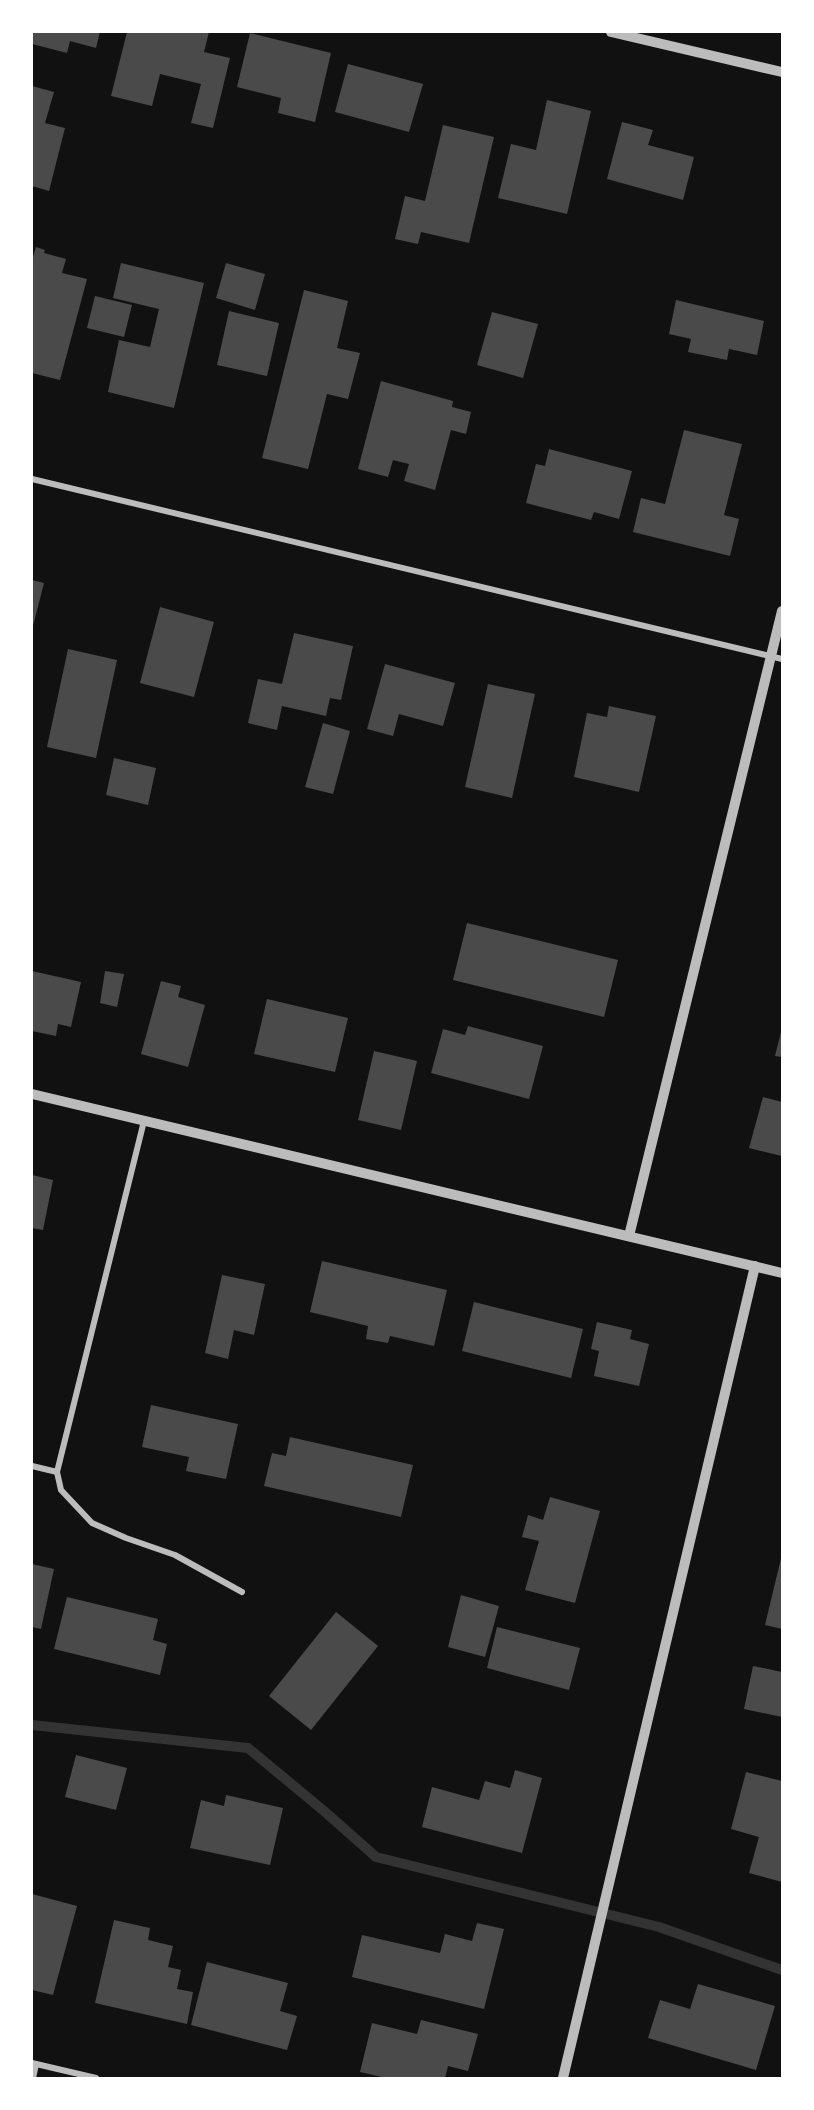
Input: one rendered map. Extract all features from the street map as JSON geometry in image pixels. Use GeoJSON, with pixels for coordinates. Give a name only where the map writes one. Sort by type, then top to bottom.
{"type":"FeatureCollection","features":[{"type":"Feature","properties":{"kind":"street"},"geometry":{"type":"LineString","coordinates":[[611,32],[783,72]]}},
{"type":"Feature","properties":{"kind":"street"},"geometry":{"type":"LineString","coordinates":[[32,479],[777,657]]}},
{"type":"Feature","properties":{"kind":"street"},"geometry":{"type":"LineString","coordinates":[[629,1236],[777,657],[783,611]]}},
{"type":"Feature","properties":{"kind":"street"},"geometry":{"type":"LineString","coordinates":[[32,1094],[783,1273]]}},
{"type":"Feature","properties":{"kind":"street"},"geometry":{"type":"LineString","coordinates":[[144,1121],[57,1472],[61,1490],[92,1523],[175,1555],[242,1592]]}},
{"type":"Feature","properties":{"kind":"street"},"geometry":{"type":"LineString","coordinates":[[563,2079],[755,1266]]}},
{"type":"Feature","properties":{"kind":"street"},"geometry":{"type":"LineString","coordinates":[[32,1466],[57,1472]]}},
{"type":"Feature","properties":{"kind":"street"},"geometry":{"type":"LineString","coordinates":[[33,2079],[34,2064],[96,2079]]}},
{"type":"Feature","properties":{"kind":"building"},"geometry":{"type":"Polygon","coordinates":[[[32,32],[100,32],[96,48],[70,41],[67,53],[32,44],[32,32]]]}},
{"type":"Feature","properties":{"kind":"building"},"geometry":{"type":"Polygon","coordinates":[[[127,32],[209,32],[204,52],[230,58],[213,128],[191,123],[201,84],[160,74],[152,106],[111,96],[127,32]]]}},
{"type":"Feature","properties":{"kind":"building"},"geometry":{"type":"Polygon","coordinates":[[[250,33],[331,53],[315,122],[278,113],[281,98],[237,87],[250,33]]]}},
{"type":"Feature","properties":{"kind":"building"},"geometry":{"type":"Polygon","coordinates":[[[348,64],[423,84],[409,132],[335,112],[348,64]]]}},
{"type":"Feature","properties":{"kind":"building"},"geometry":{"type":"Polygon","coordinates":[[[32,86],[54,92],[45,123],[65,128],[49,191],[32,186],[32,86]]]}},
{"type":"Feature","properties":{"kind":"building"},"geometry":{"type":"Polygon","coordinates":[[[547,100],[591,111],[567,214],[498,198],[511,144],[536,150],[547,100]]]}},
{"type":"Feature","properties":{"kind":"building"},"geometry":{"type":"Polygon","coordinates":[[[622,122],[653,130],[648,145],[694,157],[683,200],[607,179],[622,122]]]}},
{"type":"Feature","properties":{"kind":"building"},"geometry":{"type":"Polygon","coordinates":[[[443,125],[494,137],[469,243],[421,232],[418,244],[395,239],[405,196],[425,201],[443,125]]]}},
{"type":"Feature","properties":{"kind":"building"},"geometry":{"type":"Polygon","coordinates":[[[36,247],[45,250],[44,253],[66,259],[62,273],[87,279],[60,380],[32,373],[32,256],[36,247]]]}},
{"type":"Feature","properties":{"kind":"building"},"geometry":{"type":"Polygon","coordinates":[[[121,263],[204,283],[174,408],[108,392],[119,340],[150,347],[159,309],[113,298],[121,263]]]}},
{"type":"Feature","properties":{"kind":"building"},"geometry":{"type":"Polygon","coordinates":[[[226,263],[265,274],[255,310],[216,298],[226,263]]]}},
{"type":"Feature","properties":{"kind":"building"},"geometry":{"type":"Polygon","coordinates":[[[304,290],[348,301],[337,348],[360,353],[348,399],[327,394],[308,469],[262,458],[304,290]]]}},
{"type":"Feature","properties":{"kind":"building"},"geometry":{"type":"Polygon","coordinates":[[[95,296],[132,305],[124,337],[87,328],[95,296]]]}},
{"type":"Feature","properties":{"kind":"building"},"geometry":{"type":"Polygon","coordinates":[[[676,300],[764,321],[757,355],[729,349],[727,360],[688,352],[691,339],[669,334],[676,300]]]}},
{"type":"Feature","properties":{"kind":"building"},"geometry":{"type":"Polygon","coordinates":[[[229,311],[279,323],[267,376],[217,365],[229,311]]]}},
{"type":"Feature","properties":{"kind":"building"},"geometry":{"type":"Polygon","coordinates":[[[492,312],[538,324],[523,378],[477,365],[492,312]]]}},
{"type":"Feature","properties":{"kind":"building"},"geometry":{"type":"Polygon","coordinates":[[[381,381],[453,401],[452,407],[471,412],[466,434],[451,430],[435,490],[404,481],[409,464],[393,460],[388,477],[358,469],[381,381]]]}},
{"type":"Feature","properties":{"kind":"building"},"geometry":{"type":"Polygon","coordinates":[[[684,430],[742,444],[724,515],[739,519],[730,556],[633,532],[641,498],[665,504],[684,430]]]}},
{"type":"Feature","properties":{"kind":"building"},"geometry":{"type":"Polygon","coordinates":[[[549,449],[632,471],[619,519],[594,512],[591,520],[526,503],[536,464],[545,466],[549,449]]]}},
{"type":"Feature","properties":{"kind":"building"},"geometry":{"type":"Polygon","coordinates":[[[32,580],[44,583],[32,630],[32,580]]]}},
{"type":"Feature","properties":{"kind":"building"},"geometry":{"type":"Polygon","coordinates":[[[160,607],[214,622],[194,697],[140,683],[160,607]]]}},
{"type":"Feature","properties":{"kind":"building"},"geometry":{"type":"Polygon","coordinates":[[[294,633],[353,646],[341,700],[330,698],[326,716],[282,706],[277,730],[248,723],[258,679],[282,684],[294,633]]]}},
{"type":"Feature","properties":{"kind":"building"},"geometry":{"type":"Polygon","coordinates":[[[68,649],[117,660],[96,758],[47,747],[68,649]]]}},
{"type":"Feature","properties":{"kind":"building"},"geometry":{"type":"Polygon","coordinates":[[[385,664],[455,683],[443,726],[399,714],[393,736],[367,729],[385,664]]]}},
{"type":"Feature","properties":{"kind":"building"},"geometry":{"type":"Polygon","coordinates":[[[488,684],[535,694],[512,798],[465,787],[488,684]]]}},
{"type":"Feature","properties":{"kind":"building"},"geometry":{"type":"Polygon","coordinates":[[[609,706],[656,716],[639,792],[574,777],[587,713],[607,717],[609,706]]]}},
{"type":"Feature","properties":{"kind":"building"},"geometry":{"type":"Polygon","coordinates":[[[323,723],[350,731],[333,794],[305,787],[323,723]]]}},
{"type":"Feature","properties":{"kind":"building"},"geometry":{"type":"Polygon","coordinates":[[[114,758],[156,768],[148,805],[106,795],[114,758]]]}},
{"type":"Feature","properties":{"kind":"building"},"geometry":{"type":"Polygon","coordinates":[[[467,923],[618,960],[604,1017],[453,980],[467,923]]]}},
{"type":"Feature","properties":{"kind":"building"},"geometry":{"type":"Polygon","coordinates":[[[32,971],[81,982],[71,1027],[58,1024],[56,1036],[32,1031],[32,971]]]}},
{"type":"Feature","properties":{"kind":"building"},"geometry":{"type":"Polygon","coordinates":[[[105,971],[124,974],[117,1007],[100,1003],[105,971]]]}},
{"type":"Feature","properties":{"kind":"building"},"geometry":{"type":"Polygon","coordinates":[[[161,981],[181,986],[178,997],[205,1005],[188,1067],[141,1054],[161,981]]]}},
{"type":"Feature","properties":{"kind":"building"},"geometry":{"type":"Polygon","coordinates":[[[267,999],[348,1018],[335,1072],[254,1054],[267,999]]]}},
{"type":"Feature","properties":{"kind":"building"},"geometry":{"type":"Polygon","coordinates":[[[468,1026],[543,1046],[529,1099],[431,1073],[443,1029],[465,1035],[468,1026]]]}},
{"type":"Feature","properties":{"kind":"building"},"geometry":{"type":"Polygon","coordinates":[[[782,1028],[782,1057],[775,1056],[782,1028]]]}},
{"type":"Feature","properties":{"kind":"building"},"geometry":{"type":"Polygon","coordinates":[[[374,1051],[417,1061],[401,1130],[358,1120],[374,1051]]]}},
{"type":"Feature","properties":{"kind":"building"},"geometry":{"type":"Polygon","coordinates":[[[763,1097],[782,1102],[782,1156],[749,1148],[763,1097]]]}},
{"type":"Feature","properties":{"kind":"building"},"geometry":{"type":"Polygon","coordinates":[[[32,1175],[53,1180],[43,1230],[32,1228],[32,1175]]]}},
{"type":"Feature","properties":{"kind":"building"},"geometry":{"type":"Polygon","coordinates":[[[322,1261],[447,1290],[434,1346],[390,1336],[388,1343],[366,1339],[368,1326],[310,1312],[322,1261]]]}},
{"type":"Feature","properties":{"kind":"building"},"geometry":{"type":"Polygon","coordinates":[[[222,1275],[265,1284],[254,1335],[234,1330],[228,1359],[205,1353],[222,1275]]]}},
{"type":"Feature","properties":{"kind":"building"},"geometry":{"type":"Polygon","coordinates":[[[474,1302],[583,1329],[571,1378],[462,1351],[474,1302]]]}},
{"type":"Feature","properties":{"kind":"building"},"geometry":{"type":"Polygon","coordinates":[[[597,1322],[632,1330],[630,1339],[649,1344],[639,1386],[594,1376],[599,1351],[591,1349],[597,1322]]]}},
{"type":"Feature","properties":{"kind":"building"},"geometry":{"type":"Polygon","coordinates":[[[151,1405],[238,1424],[226,1479],[186,1471],[189,1457],[142,1447],[151,1405]]]}},
{"type":"Feature","properties":{"kind":"building"},"geometry":{"type":"Polygon","coordinates":[[[290,1437],[413,1465],[401,1517],[264,1486],[272,1453],[286,1456],[290,1437]]]}},
{"type":"Feature","properties":{"kind":"building"},"geometry":{"type":"Polygon","coordinates":[[[550,1497],[600,1511],[575,1603],[525,1590],[539,1541],[522,1537],[528,1515],[543,1520],[550,1497]]]}},
{"type":"Feature","properties":{"kind":"building"},"geometry":{"type":"Polygon","coordinates":[[[782,1554],[782,1629],[765,1625],[782,1554]]]}},
{"type":"Feature","properties":{"kind":"building"},"geometry":{"type":"Polygon","coordinates":[[[32,1564],[54,1569],[41,1629],[32,1627],[32,1564]]]}},
{"type":"Feature","properties":{"kind":"building"},"geometry":{"type":"Polygon","coordinates":[[[461,1595],[499,1606],[485,1657],[448,1647],[461,1595]]]}},
{"type":"Feature","properties":{"kind":"building"},"geometry":{"type":"Polygon","coordinates":[[[67,1597],[158,1619],[153,1640],[167,1644],[160,1675],[54,1649],[67,1597]]]}},
{"type":"Feature","properties":{"kind":"building"},"geometry":{"type":"Polygon","coordinates":[[[336,1612],[378,1646],[311,1730],[269,1696],[336,1612]]]}},
{"type":"Feature","properties":{"kind":"building"},"geometry":{"type":"Polygon","coordinates":[[[497,1627],[580,1648],[569,1690],[487,1668],[497,1627]]]}},
{"type":"Feature","properties":{"kind":"building"},"geometry":{"type":"Polygon","coordinates":[[[753,1666],[782,1672],[782,1717],[744,1709],[753,1666]]]}},
{"type":"Feature","properties":{"kind":"building"},"geometry":{"type":"Polygon","coordinates":[[[76,1755],[127,1768],[116,1810],[65,1797],[76,1755]]]}},
{"type":"Feature","properties":{"kind":"building"},"geometry":{"type":"Polygon","coordinates":[[[515,1770],[542,1778],[522,1853],[422,1827],[432,1787],[479,1800],[485,1781],[510,1788],[515,1770]]]}},
{"type":"Feature","properties":{"kind":"building"},"geometry":{"type":"Polygon","coordinates":[[[746,1772],[782,1781],[782,1882],[749,1873],[759,1837],[731,1829],[746,1772]]]}},
{"type":"Feature","properties":{"kind":"building"},"geometry":{"type":"Polygon","coordinates":[[[226,1795],[283,1808],[270,1865],[190,1848],[201,1800],[224,1806],[226,1795]]]}},
{"type":"Feature","properties":{"kind":"building"},"geometry":{"type":"Polygon","coordinates":[[[32,1894],[77,1906],[53,1995],[32,1990],[32,1894]]]}},
{"type":"Feature","properties":{"kind":"building"},"geometry":{"type":"Polygon","coordinates":[[[114,1920],[150,1928],[148,1940],[173,1946],[168,1967],[181,1970],[177,1989],[193,1992],[187,2024],[95,2003],[114,1920]]]}},
{"type":"Feature","properties":{"kind":"building"},"geometry":{"type":"Polygon","coordinates":[[[477,1923],[504,1929],[484,2009],[352,1977],[362,1935],[440,1953],[445,1934],[472,1941],[477,1923]]]}},
{"type":"Feature","properties":{"kind":"building"},"geometry":{"type":"Polygon","coordinates":[[[207,1962],[288,1983],[280,2011],[297,2016],[287,2050],[191,2025],[207,1962]]]}},
{"type":"Feature","properties":{"kind":"building"},"geometry":{"type":"Polygon","coordinates":[[[698,1984],[775,2006],[756,2070],[648,2038],[660,2000],[690,2009],[698,1984]]]}},
{"type":"Feature","properties":{"kind":"building"},"geometry":{"type":"Polygon","coordinates":[[[421,2020],[478,2034],[468,2071],[448,2066],[445,2078],[386,2078],[360,2072],[372,2023],[417,2034],[421,2020]]]}},
{"type":"Feature","properties":{"kind":"waterway"},"geometry":{"type":"LineString","coordinates":[[32,1725],[248,1748],[376,1857],[659,1927],[782,1970]]}}]}
